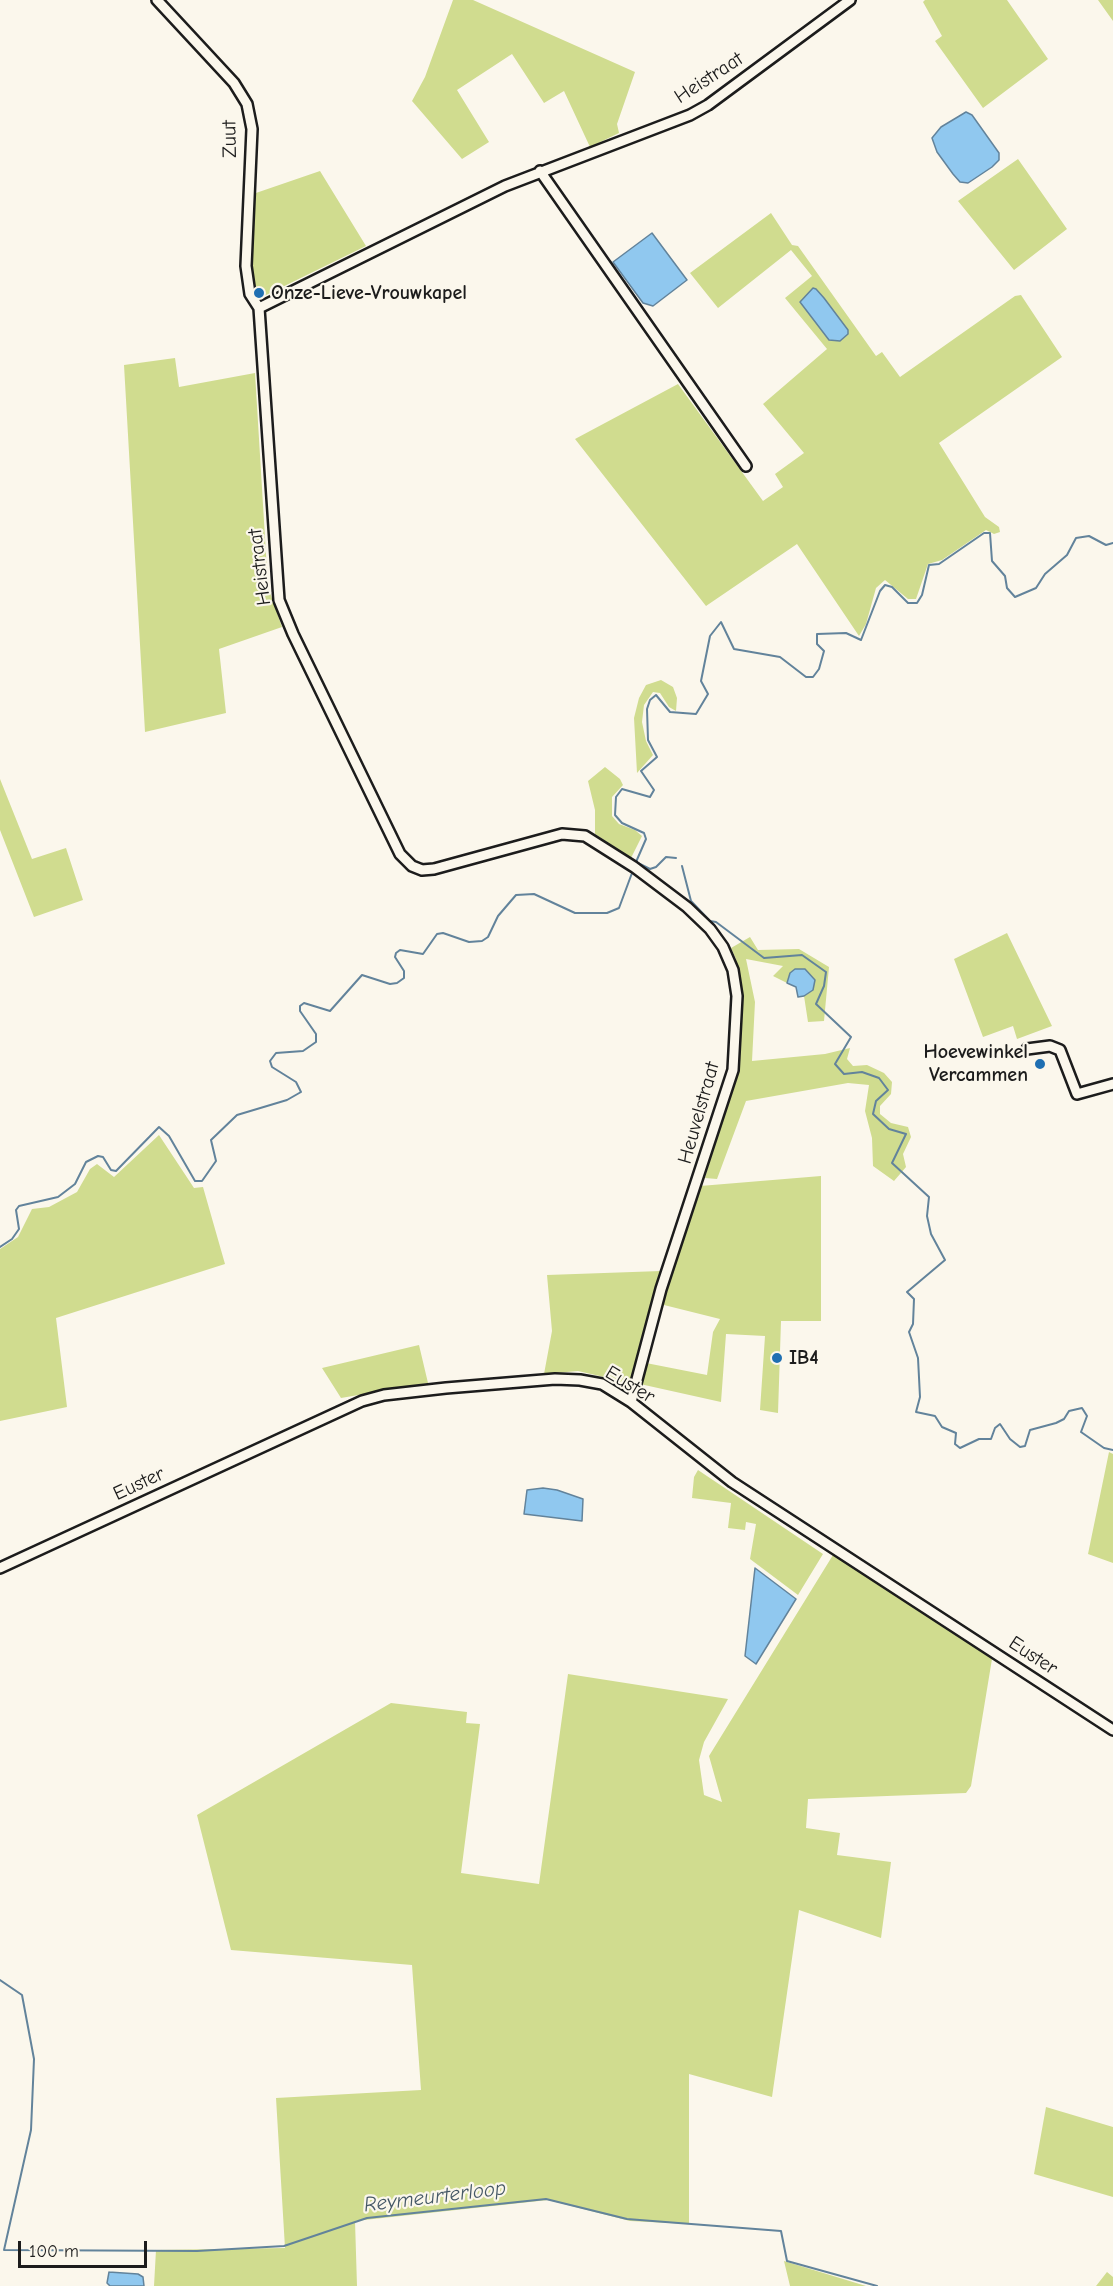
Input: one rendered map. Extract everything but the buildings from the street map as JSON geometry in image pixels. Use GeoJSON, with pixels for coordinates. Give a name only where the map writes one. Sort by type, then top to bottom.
{"type":"FeatureCollection","features":[{"type":"Feature","properties":{"kind":"street","name":"Zuut"},"geometry":{"type":"LineString","coordinates":[[157,0],[234,83],[247,104],[252,129],[246,266],[250,294],[259,308]]}},
{"type":"Feature","properties":{"kind":"street","name":"Heistraat"},"geometry":{"type":"LineString","coordinates":[[634,867],[594,840],[576,834],[562,834],[434,869],[422,870],[412,866],[400,854],[283,613],[279,600],[259,308],[325,273],[540,171],[690,115],[708,105],[850,0]]}},
{"type":"Feature","properties":{"kind":"street"},"geometry":{"type":"LineString","coordinates":[[540,171],[746,466]]}},
{"type":"Feature","properties":{"kind":"street","name":"Heuvelstraat"},"geometry":{"type":"LineString","coordinates":[[631,1402],[661,1289],[733,1070],[737,1023],[733,970],[723,947],[710,929],[687,907],[634,867]]}},
{"type":"Feature","properties":{"kind":"street"},"geometry":{"type":"LineString","coordinates":[[1027,1049],[1050,1046],[1060,1050],[1077,1094],[1113,1084]]}},
{"type":"Feature","properties":{"kind":"street","name":"Euster"},"geometry":{"type":"LineString","coordinates":[[0,1568],[362,1401],[405,1393],[555,1379],[602,1384],[631,1402],[732,1482],[1113,1730]]}},
{"type":"Feature","properties":{"kind":"green space"},"geometry":{"type":"Polygon","coordinates":[[[453,0],[473,0],[635,72],[617,124],[619,133],[590,147],[564,91],[544,103],[512,54],[457,90],[489,142],[462,159],[412,101],[425,77],[453,0]]]}},
{"type":"Feature","properties":{"kind":"green space"},"geometry":{"type":"Polygon","coordinates":[[[925,0],[1007,0],[1048,59],[983,108],[935,41],[942,36],[923,2],[925,0]]]}},
{"type":"Feature","properties":{"kind":"green space"},"geometry":{"type":"Polygon","coordinates":[[[1098,0],[1113,0],[1113,21],[1098,0]]]}},
{"type":"Feature","properties":{"kind":"green space"},"geometry":{"type":"Polygon","coordinates":[[[1018,159],[1067,229],[1014,270],[958,201],[1018,159]]]}},
{"type":"Feature","properties":{"kind":"green space"},"geometry":{"type":"Polygon","coordinates":[[[320,171],[366,246],[260,298],[255,295],[250,245],[253,194],[320,171]]]}},
{"type":"Feature","properties":{"kind":"green space"},"geometry":{"type":"Polygon","coordinates":[[[771,213],[792,245],[798,246],[876,356],[882,352],[900,377],[1015,296],[1021,295],[1062,357],[939,443],[985,517],[999,527],[1000,532],[994,534],[986,530],[942,560],[928,564],[916,599],[908,599],[885,580],[876,588],[866,624],[859,636],[797,544],[706,606],[575,439],[678,384],[763,501],[783,487],[775,474],[804,453],[763,404],[827,349],[785,298],[812,276],[791,250],[718,308],[690,273],[771,213]]]}},
{"type":"Feature","properties":{"kind":"green space"},"geometry":{"type":"Polygon","coordinates":[[[175,358],[179,387],[255,373],[268,587],[282,627],[219,649],[226,713],[145,732],[124,365],[175,358]]]}},
{"type":"Feature","properties":{"kind":"green space"},"geometry":{"type":"Polygon","coordinates":[[[661,680],[673,687],[677,698],[676,711],[669,707],[660,693],[653,692],[644,705],[642,722],[646,741],[653,755],[637,773],[634,718],[639,698],[646,685],[661,680]]]}},
{"type":"Feature","properties":{"kind":"green space"},"geometry":{"type":"Polygon","coordinates":[[[605,767],[620,779],[623,785],[612,797],[612,816],[619,824],[635,830],[642,836],[631,858],[595,834],[595,810],[588,781],[605,767]]]}},
{"type":"Feature","properties":{"kind":"green space"},"geometry":{"type":"Polygon","coordinates":[[[0,779],[32,859],[66,848],[83,900],[34,917],[0,830],[0,779]]]}},
{"type":"Feature","properties":{"kind":"green space"},"geometry":{"type":"Polygon","coordinates":[[[1007,933],[1052,1026],[1017,1039],[1013,1026],[983,1037],[954,959],[1007,933]]]}},
{"type":"Feature","properties":{"kind":"green space"},"geometry":{"type":"Polygon","coordinates":[[[750,937],[758,950],[799,949],[829,967],[824,1021],[808,1022],[804,996],[813,990],[790,973],[787,983],[773,976],[783,966],[746,959],[755,1002],[752,1061],[825,1054],[850,1048],[847,1059],[853,1066],[867,1065],[884,1073],[892,1082],[891,1094],[880,1106],[880,1114],[891,1123],[908,1127],[911,1137],[903,1154],[906,1167],[894,1181],[873,1166],[872,1138],[865,1111],[869,1085],[848,1083],[746,1101],[717,1179],[705,1178],[738,1064],[741,1014],[736,959],[731,948],[750,937]]]}},
{"type":"Feature","properties":{"kind":"green space"},"geometry":{"type":"Polygon","coordinates":[[[159,1135],[194,1188],[203,1187],[225,1264],[56,1318],[67,1407],[0,1421],[0,1249],[18,1237],[32,1209],[49,1207],[77,1192],[90,1169],[97,1164],[114,1177],[159,1135]]]}},
{"type":"Feature","properties":{"kind":"green space"},"geometry":{"type":"Polygon","coordinates":[[[821,1176],[821,1321],[781,1321],[778,1413],[760,1410],[765,1336],[726,1334],[721,1402],[640,1384],[646,1363],[707,1375],[713,1332],[720,1319],[660,1304],[700,1186],[821,1176]]]}},
{"type":"Feature","properties":{"kind":"green space"},"geometry":{"type":"Polygon","coordinates":[[[661,1271],[627,1391],[604,1377],[578,1371],[544,1374],[552,1331],[547,1275],[661,1271]]]}},
{"type":"Feature","properties":{"kind":"green space"},"geometry":{"type":"Polygon","coordinates":[[[419,1345],[428,1383],[341,1398],[322,1368],[419,1345]]]}},
{"type":"Feature","properties":{"kind":"green space"},"geometry":{"type":"Polygon","coordinates":[[[1109,1452],[1113,1454],[1113,1563],[1088,1554],[1109,1452]]]}},
{"type":"Feature","properties":{"kind":"green space"},"geometry":{"type":"Polygon","coordinates":[[[698,1470],[823,1554],[798,1595],[750,1559],[756,1524],[746,1522],[745,1530],[728,1528],[731,1503],[692,1498],[694,1477],[698,1470]]]}},
{"type":"Feature","properties":{"kind":"green space"},"geometry":{"type":"Polygon","coordinates":[[[833,1555],[992,1659],[971,1786],[966,1793],[808,1799],[806,1828],[840,1833],[837,1855],[891,1862],[881,1938],[799,1910],[772,2097],[689,2074],[689,2224],[630,2221],[548,2200],[355,2221],[357,2286],[154,2286],[156,2250],[285,2248],[276,2098],[421,2090],[412,1965],[231,1950],[197,1815],[391,1703],[467,1712],[466,1723],[480,1724],[461,1873],[539,1884],[568,1674],[728,1699],[704,1742],[699,1760],[704,1795],[722,1802],[709,1756],[833,1555]]]}},
{"type":"Feature","properties":{"kind":"green space"},"geometry":{"type":"Polygon","coordinates":[[[1046,2107],[1113,2127],[1113,2197],[1034,2174],[1046,2107]]]}},
{"type":"Feature","properties":{"kind":"green space"},"geometry":{"type":"Polygon","coordinates":[[[784,2261],[866,2286],[790,2286],[784,2261]]]}},
{"type":"Feature","properties":{"kind":"green space"},"geometry":{"type":"Polygon","coordinates":[[[1107,2272],[1113,2277],[1113,2286],[1096,2286],[1107,2272]]]}},
{"type":"Feature","properties":{"kind":"water"},"geometry":{"type":"Polygon","coordinates":[[[966,112],[972,115],[999,153],[999,160],[992,167],[968,183],[960,182],[953,174],[937,152],[932,138],[941,127],[966,112]]]}},
{"type":"Feature","properties":{"kind":"water"},"geometry":{"type":"Polygon","coordinates":[[[652,233],[687,280],[653,306],[643,303],[613,262],[652,233]]]}},
{"type":"Feature","properties":{"kind":"water"},"geometry":{"type":"Polygon","coordinates":[[[813,288],[824,298],[848,330],[848,334],[840,341],[829,340],[800,302],[813,288]]]}},
{"type":"Feature","properties":{"kind":"water"},"geometry":{"type":"Polygon","coordinates":[[[795,969],[805,969],[815,980],[813,990],[804,996],[798,997],[796,987],[787,983],[790,973],[795,969]]]}},
{"type":"Feature","properties":{"kind":"water"},"geometry":{"type":"Polygon","coordinates":[[[543,1488],[583,1499],[582,1521],[524,1514],[527,1490],[543,1488]]]}},
{"type":"Feature","properties":{"kind":"water"},"geometry":{"type":"Polygon","coordinates":[[[755,1568],[796,1599],[756,1664],[745,1656],[755,1568]]]}},
{"type":"Feature","properties":{"kind":"water"},"geometry":{"type":"Polygon","coordinates":[[[109,2272],[138,2274],[143,2277],[144,2286],[110,2286],[107,2283],[109,2272]]]}},
{"type":"Feature","properties":{"kind":"waterway"},"geometry":{"type":"LineString","coordinates":[[676,858],[666,857],[656,867],[650,869],[636,862],[646,839],[644,833],[622,823],[615,815],[616,797],[622,789],[650,797],[654,790],[641,771],[657,757],[648,740],[647,709],[650,700],[656,695],[670,712],[696,714],[708,694],[701,681],[710,636],[721,622],[734,649],[780,657],[806,677],[813,677],[819,669],[824,651],[817,644],[817,634],[846,633],[861,640],[880,591],[885,585],[892,587],[908,603],[917,603],[922,595],[929,565],[939,564],[984,533],[990,533],[992,561],[1005,576],[1007,588],[1015,597],[1036,588],[1045,574],[1067,555],[1076,538],[1089,536],[1106,545],[1113,543]]}},
{"type":"Feature","properties":{"kind":"waterway"},"geometry":{"type":"LineString","coordinates":[[682,866],[691,901],[710,921],[716,922],[764,958],[802,955],[826,972],[824,986],[816,1004],[851,1037],[835,1064],[844,1074],[862,1072],[879,1078],[888,1090],[876,1101],[873,1114],[889,1129],[906,1134],[892,1163],[929,1197],[927,1216],[931,1234],[945,1260],[907,1292],[914,1299],[913,1324],[909,1332],[918,1358],[920,1397],[916,1412],[935,1416],[942,1427],[956,1433],[955,1444],[960,1448],[979,1439],[991,1439],[995,1428],[1000,1424],[1010,1439],[1020,1447],[1025,1446],[1030,1430],[1056,1423],[1064,1419],[1069,1411],[1082,1408],[1087,1416],[1081,1432],[1104,1448],[1113,1450]]}},
{"type":"Feature","properties":{"kind":"waterway"},"geometry":{"type":"LineString","coordinates":[[0,1247],[12,1239],[19,1229],[16,1210],[19,1206],[58,1197],[75,1184],[86,1162],[98,1156],[103,1157],[111,1170],[116,1171],[159,1127],[169,1136],[195,1181],[202,1181],[216,1161],[211,1140],[237,1115],[287,1100],[301,1092],[296,1082],[272,1067],[270,1061],[276,1053],[303,1051],[316,1042],[316,1034],[300,1011],[300,1006],[304,1003],[330,1011],[362,975],[390,984],[397,983],[404,978],[404,971],[395,957],[396,953],[400,950],[423,954],[437,934],[443,933],[469,942],[482,941],[488,937],[498,916],[516,895],[534,894],[575,913],[607,913],[619,908],[632,873]]}},
{"type":"Feature","properties":{"kind":"waterway","name":"Reymeurterloop"},"geometry":{"type":"LineString","coordinates":[[0,1980],[22,1995],[34,2059],[31,2130],[4,2250],[197,2251],[284,2246],[367,2218],[546,2199],[627,2219],[781,2231],[787,2261],[877,2286]]}},
{"type":"Feature","properties":{"kind":"place","name":"Onze-Lieve-Vrouwkapel"},"geometry":{"type":"Point","coordinates":[259,293]}},
{"type":"Feature","properties":{"kind":"place","name":"Hoevewinkel Vercammen"},"geometry":{"type":"Point","coordinates":[1040,1064]}},
{"type":"Feature","properties":{"kind":"place","name":"IB4"},"geometry":{"type":"Point","coordinates":[777,1358]}}]}
